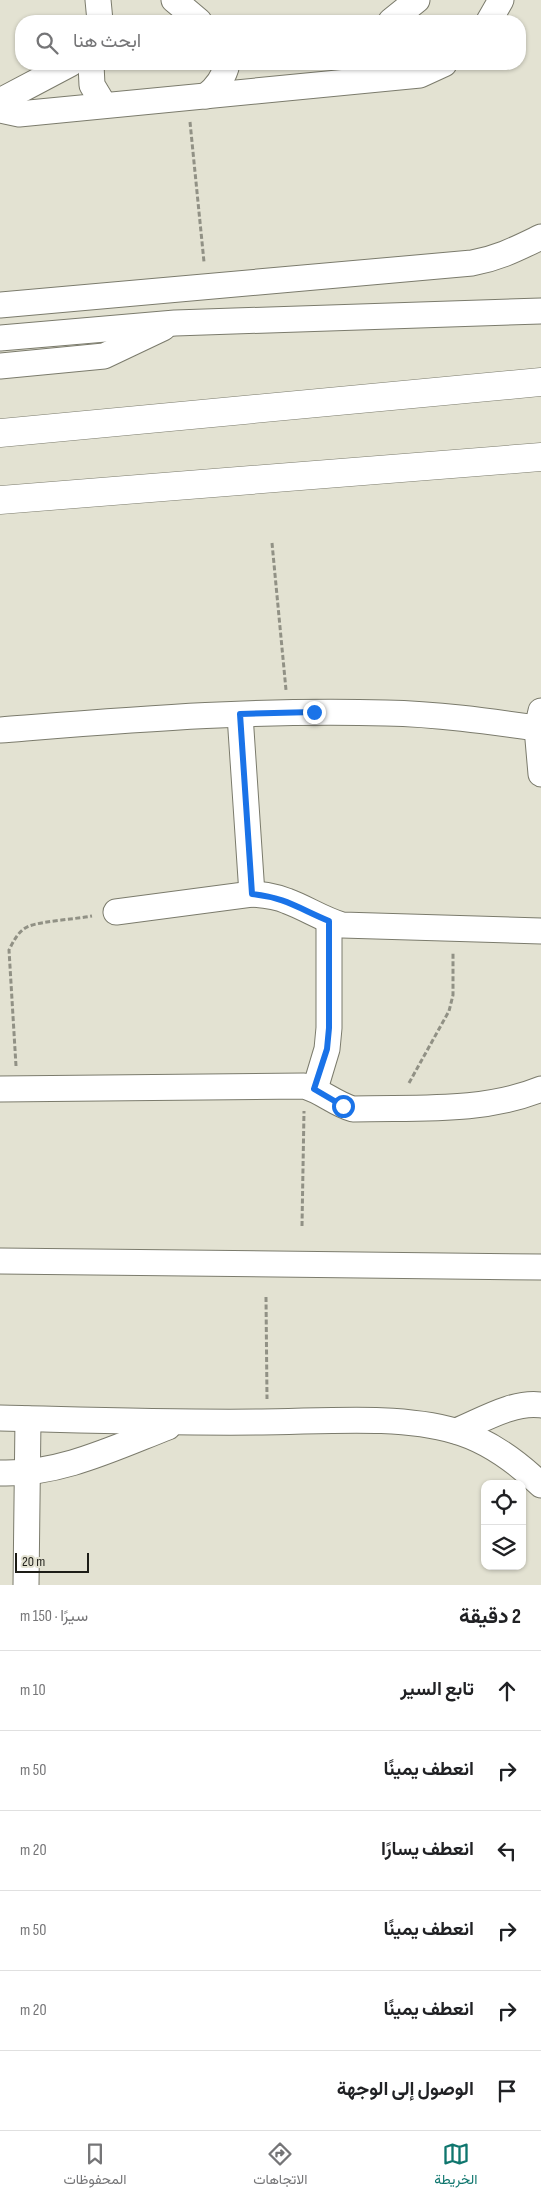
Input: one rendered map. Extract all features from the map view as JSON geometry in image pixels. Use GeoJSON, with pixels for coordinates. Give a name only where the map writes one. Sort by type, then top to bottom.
{"type":"FeatureCollection","features":[{"type":"Feature","properties":{"kind":"street"},"geometry":{"type":"LineString","coordinates":[[98,0],[99,15]]}},
{"type":"Feature","properties":{"kind":"street"},"geometry":{"type":"LineString","coordinates":[[174,0],[192,15]]}},
{"type":"Feature","properties":{"kind":"street"},"geometry":{"type":"LineString","coordinates":[[398,15],[417,0]]}},
{"type":"Feature","properties":{"kind":"street"},"geometry":{"type":"LineString","coordinates":[[492,15],[501,0]]}},
{"type":"Feature","properties":{"kind":"street"},"geometry":{"type":"LineString","coordinates":[[0,101],[59,70]]}},
{"type":"Feature","properties":{"kind":"street"},"geometry":{"type":"LineString","coordinates":[[91,70],[92,85],[104,105]]}},
{"type":"Feature","properties":{"kind":"street"},"geometry":{"type":"LineString","coordinates":[[196,97],[217,86],[226,70]]}},
{"type":"Feature","properties":{"kind":"street"},"geometry":{"type":"LineString","coordinates":[[0,110],[19,114],[420,75],[428,70]]}},
{"type":"Feature","properties":{"kind":"street"},"geometry":{"type":"LineString","coordinates":[[0,305],[472,263],[510,253],[541,237]]}},
{"type":"Feature","properties":{"kind":"street"},"geometry":{"type":"LineString","coordinates":[[0,338],[175,322],[541,311]]}},
{"type":"Feature","properties":{"kind":"street"},"geometry":{"type":"LineString","coordinates":[[0,366],[104,356],[175,322]]}},
{"type":"Feature","properties":{"kind":"street"},"geometry":{"type":"LineString","coordinates":[[0,433],[541,382]]}},
{"type":"Feature","properties":{"kind":"street"},"geometry":{"type":"LineString","coordinates":[[0,500],[541,457]]}},
{"type":"Feature","properties":{"kind":"street"},"geometry":{"type":"LineString","coordinates":[[0,730],[186,716],[240,714],[388,713],[463,718],[539,719],[541,774]]}},
{"type":"Feature","properties":{"kind":"street"},"geometry":{"type":"LineString","coordinates":[[240,714],[252,894]]}},
{"type":"Feature","properties":{"kind":"street"},"geometry":{"type":"LineString","coordinates":[[116,912],[252,894],[270,896],[287,901],[329,921],[355,926],[541,931]]}},
{"type":"Feature","properties":{"kind":"street"},"geometry":{"type":"LineString","coordinates":[[309,1088],[325,1056],[329,1028],[329,921]]}},
{"type":"Feature","properties":{"kind":"street"},"geometry":{"type":"LineString","coordinates":[[9,1089],[309,1088],[343,1106],[353,1109],[482,1106],[517,1099],[541,1089]]}},
{"type":"Feature","properties":{"kind":"street"},"geometry":{"type":"LineString","coordinates":[[0,1261],[541,1267]]}},
{"type":"Feature","properties":{"kind":"street"},"geometry":{"type":"LineString","coordinates":[[456,1431],[510,1409],[535,1404],[541,1405]]}},
{"type":"Feature","properties":{"kind":"street"},"geometry":{"type":"LineString","coordinates":[[0,1418],[180,1423],[401,1421],[456,1431],[487,1444],[515,1462],[541,1485]]}},
{"type":"Feature","properties":{"kind":"street"},"geometry":{"type":"LineString","coordinates":[[26,1585],[28,1419]]}},
{"type":"Feature","properties":{"kind":"street"},"geometry":{"type":"LineString","coordinates":[[0,1473],[28,1472],[85,1459],[180,1423]]}},
{"type":"Feature","properties":{"kind":"path"},"geometry":{"type":"LineString","coordinates":[[196,97],[206,288]]}},
{"type":"Feature","properties":{"kind":"path"},"geometry":{"type":"LineString","coordinates":[[272,543],[289,713]]}},
{"type":"Feature","properties":{"kind":"path"},"geometry":{"type":"LineString","coordinates":[[9,1089],[9,950],[14,940],[30,926],[116,912]]}},
{"type":"Feature","properties":{"kind":"path"},"geometry":{"type":"LineString","coordinates":[[396,1108],[449,1011],[453,995],[452,929]]}},
{"type":"Feature","properties":{"kind":"path"},"geometry":{"type":"LineString","coordinates":[[302,1226],[309,1088]]}},
{"type":"Feature","properties":{"kind":"path"},"geometry":{"type":"LineString","coordinates":[[266,1298],[267,1422]]}},
{"type":"Feature","properties":{"kind":"route"},"geometry":{"type":"LineString","coordinates":[[314,712],[240,714],[252,894],[270,896],[287,901],[315,916],[329,921],[329,1028],[327,1049],[314,1089],[343,1106]]}}]}
